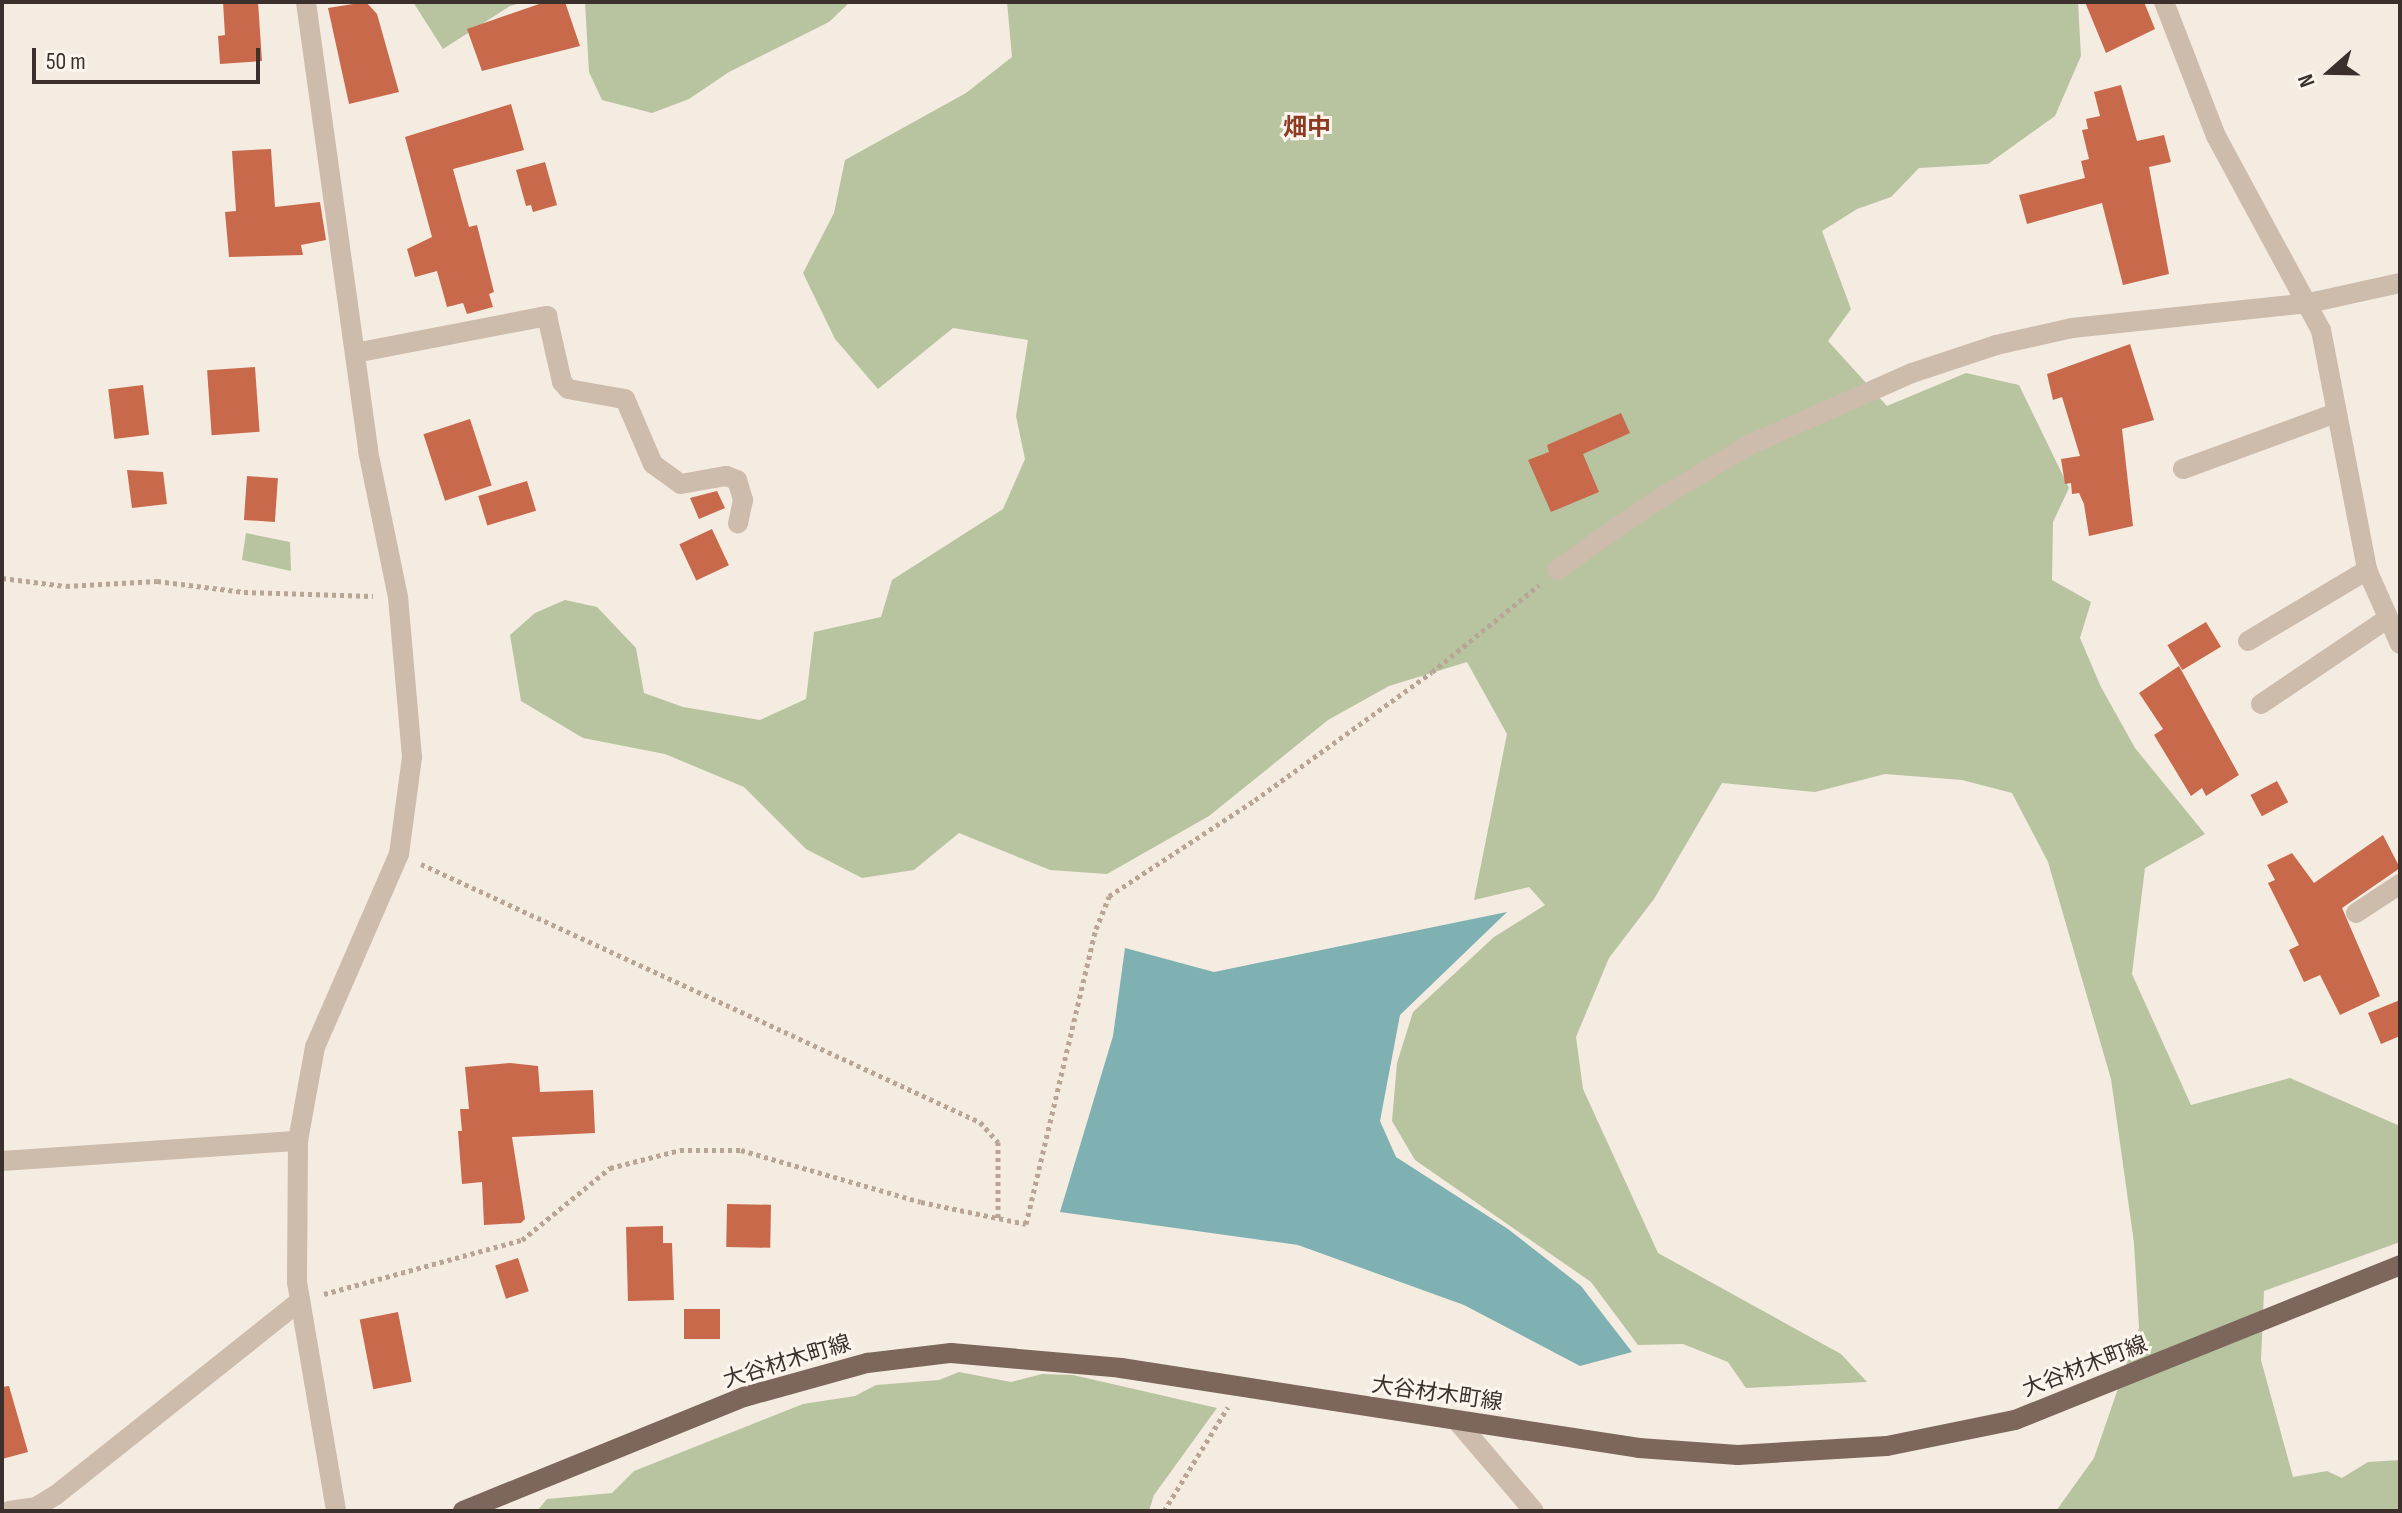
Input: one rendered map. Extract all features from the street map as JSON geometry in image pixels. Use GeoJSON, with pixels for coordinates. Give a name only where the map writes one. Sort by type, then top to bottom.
{"type":"FeatureCollection","features":[{"type":"Feature","properties":{"kind":"main road","name":"大谷材木町線"},"geometry":{"type":"LineString","coordinates":[[463,1511],[744,1397],[867,1363],[951,1353],[1031,1356],[1639,1448],[1738,1455],[1901,1443],[2015,1420],[2400,1265]]}},
{"type":"Feature","properties":{"kind":"street"},"geometry":{"type":"LineString","coordinates":[[306,2],[368,451],[398,597],[412,757],[399,854],[315,1047],[298,1141],[300,1301],[336,1511]]}},
{"type":"Feature","properties":{"kind":"street"},"geometry":{"type":"LineString","coordinates":[[2169,5],[2216,136],[2321,330],[2367,570],[2400,644]]}},
{"type":"Feature","properties":{"kind":"street"},"geometry":{"type":"LineString","coordinates":[[1557,570],[1649,505],[1747,446],[1912,373],[1996,345],[2072,328],[2309,303],[2400,283]]}},
{"type":"Feature","properties":{"kind":"street"},"geometry":{"type":"LineString","coordinates":[[355,353],[547,316],[562,382],[568,389],[625,399],[653,464],[681,484],[726,476],[737,480],[743,500],[738,523]]}},
{"type":"Feature","properties":{"kind":"street"},"geometry":{"type":"LineString","coordinates":[[2183,469],[2336,413]]}},
{"type":"Feature","properties":{"kind":"street"},"geometry":{"type":"LineString","coordinates":[[2248,641],[2367,570]]}},
{"type":"Feature","properties":{"kind":"street"},"geometry":{"type":"LineString","coordinates":[[2261,704],[2387,619]]}},
{"type":"Feature","properties":{"kind":"street"},"geometry":{"type":"LineString","coordinates":[[2356,913],[2400,884]]}},
{"type":"Feature","properties":{"kind":"street"},"geometry":{"type":"LineString","coordinates":[[2,1161],[298,1141]]}},
{"type":"Feature","properties":{"kind":"street"},"geometry":{"type":"LineString","coordinates":[[9,1511],[36,1507],[56,1495],[300,1301]]}},
{"type":"Feature","properties":{"kind":"street"},"geometry":{"type":"LineString","coordinates":[[1457,1421],[1534,1511]]}},
{"type":"Feature","properties":{"kind":"path"},"geometry":{"type":"LineString","coordinates":[[300,1301],[522,1240],[610,1168],[680,1150],[741,1150],[921,1202],[1026,1224],[1096,929],[1109,896],[1255,800],[1407,691],[1557,570]]}},
{"type":"Feature","properties":{"kind":"path"},"geometry":{"type":"LineString","coordinates":[[2,578],[66,586],[157,581],[244,592],[398,597]]}},
{"type":"Feature","properties":{"kind":"path"},"geometry":{"type":"LineString","coordinates":[[399,854],[980,1122],[998,1142],[998,1218]]}},
{"type":"Feature","properties":{"kind":"path"},"geometry":{"type":"LineString","coordinates":[[1164,1511],[1239,1389]]}},
{"type":"Feature","properties":{"kind":"green space"},"geometry":{"type":"Polygon","coordinates":[[[413,2],[525,2],[510,6],[443,49],[413,2]]]}},
{"type":"Feature","properties":{"kind":"green space"},"geometry":{"type":"Polygon","coordinates":[[[585,2],[850,2],[829,22],[729,72],[689,99],[652,113],[602,100],[589,72],[585,2]]]}},
{"type":"Feature","properties":{"kind":"green space"},"geometry":{"type":"Polygon","coordinates":[[[1007,2],[2078,2],[2081,56],[2055,116],[1988,164],[1919,168],[1891,197],[1857,209],[1822,231],[1851,309],[1828,341],[1887,406],[1966,373],[2019,385],[2069,488],[2053,522],[2052,580],[2091,602],[2080,638],[2101,687],[2135,748],[2205,834],[2145,868],[2132,974],[2191,1105],[2290,1078],[2400,1126],[2400,1242],[2264,1291],[2261,1360],[2293,1477],[2327,1471],[2342,1478],[2368,1462],[2400,1460],[2400,1511],[2056,1511],[2094,1458],[2139,1328],[2134,1243],[2111,1079],[2048,862],[2012,793],[1962,780],[1885,774],[1815,792],[1722,783],[1654,899],[1609,958],[1576,1037],[1583,1089],[1658,1253],[1841,1354],[1867,1382],[1746,1388],[1728,1362],[1683,1344],[1638,1345],[1591,1282],[1415,1160],[1392,1121],[1397,1063],[1413,1012],[1494,937],[1545,905],[1529,887],[1474,900],[1507,734],[1467,662],[1389,686],[1328,720],[1209,816],[1107,874],[1050,870],[959,833],[914,870],[862,878],[806,849],[744,787],[665,754],[583,738],[521,701],[510,635],[535,613],[565,600],[597,607],[636,648],[644,693],[683,707],[760,720],[806,699],[814,632],[881,617],[892,580],[1003,509],[1025,459],[1016,416],[1028,340],[953,328],[878,389],[835,339],[803,273],[834,213],[845,160],[966,93],[1012,57],[1007,2]]]}},
{"type":"Feature","properties":{"kind":"green space"},"geometry":{"type":"Polygon","coordinates":[[[246,533],[290,542],[291,571],[242,560],[246,533]]]}},
{"type":"Feature","properties":{"kind":"green space"},"geometry":{"type":"Polygon","coordinates":[[[959,1372],[1011,1382],[1042,1374],[1073,1375],[1217,1408],[1154,1495],[1149,1511],[537,1511],[547,1499],[612,1493],[634,1471],[803,1404],[855,1396],[876,1385],[939,1380],[959,1372]]]}},
{"type":"Feature","properties":{"kind":"water"},"geometry":{"type":"Polygon","coordinates":[[[1507,912],[1400,1015],[1380,1121],[1396,1157],[1508,1229],[1581,1286],[1632,1352],[1580,1366],[1464,1305],[1298,1245],[1060,1212],[1113,1036],[1125,948],[1214,972],[1507,912]]]}},
{"type":"Feature","properties":{"kind":"building"},"geometry":{"type":"Polygon","coordinates":[[[223,2],[258,2],[262,61],[220,64],[218,36],[225,35],[223,2]]]}},
{"type":"Feature","properties":{"kind":"building"},"geometry":{"type":"Polygon","coordinates":[[[366,2],[377,14],[399,92],[349,104],[328,8],[366,2]]]}},
{"type":"Feature","properties":{"kind":"building"},"geometry":{"type":"Polygon","coordinates":[[[545,2],[565,2],[580,46],[482,71],[467,29],[545,2]]]}},
{"type":"Feature","properties":{"kind":"building"},"geometry":{"type":"Polygon","coordinates":[[[2085,2],[2144,2],[2155,29],[2106,53],[2085,2]]]}},
{"type":"Feature","properties":{"kind":"building"},"geometry":{"type":"Polygon","coordinates":[[[2121,85],[2137,141],[2164,135],[2171,162],[2149,167],[2169,274],[2123,285],[2102,203],[2027,224],[2019,195],[2085,178],[2081,161],[2089,159],[2082,130],[2088,129],[2086,119],[2100,116],[2094,92],[2121,85]]]}},
{"type":"Feature","properties":{"kind":"building"},"geometry":{"type":"Polygon","coordinates":[[[511,104],[524,150],[453,169],[469,227],[477,225],[494,292],[489,294],[493,307],[467,314],[463,303],[447,307],[437,271],[415,277],[407,249],[432,237],[405,137],[511,104]]]}},
{"type":"Feature","properties":{"kind":"building"},"geometry":{"type":"Polygon","coordinates":[[[271,149],[275,207],[320,202],[326,240],[301,245],[303,255],[229,257],[225,212],[236,211],[232,151],[271,149]]]}},
{"type":"Feature","properties":{"kind":"building"},"geometry":{"type":"Polygon","coordinates":[[[545,162],[557,205],[533,212],[531,205],[526,206],[516,170],[545,162]]]}},
{"type":"Feature","properties":{"kind":"building"},"geometry":{"type":"Polygon","coordinates":[[[2130,344],[2154,420],[2122,429],[2133,526],[2089,536],[2084,504],[2079,493],[2072,494],[2071,483],[2065,484],[2061,459],[2080,456],[2062,397],[2053,400],[2047,374],[2130,344]]]}},
{"type":"Feature","properties":{"kind":"building"},"geometry":{"type":"Polygon","coordinates":[[[255,367],[260,432],[212,435],[207,370],[255,367]]]}},
{"type":"Feature","properties":{"kind":"building"},"geometry":{"type":"Polygon","coordinates":[[[143,385],[149,435],[114,439],[108,389],[143,385]]]}},
{"type":"Feature","properties":{"kind":"building"},"geometry":{"type":"Polygon","coordinates":[[[1621,413],[1630,433],[1583,454],[1599,492],[1551,512],[1528,460],[1549,452],[1547,445],[1621,413]]]}},
{"type":"Feature","properties":{"kind":"building"},"geometry":{"type":"Polygon","coordinates":[[[470,419],[492,486],[445,501],[423,434],[470,419]]]}},
{"type":"Feature","properties":{"kind":"building"},"geometry":{"type":"Polygon","coordinates":[[[127,470],[163,472],[167,504],[132,508],[127,470]]]}},
{"type":"Feature","properties":{"kind":"building"},"geometry":{"type":"Polygon","coordinates":[[[247,476],[278,478],[275,522],[244,520],[247,476]]]}},
{"type":"Feature","properties":{"kind":"building"},"geometry":{"type":"Polygon","coordinates":[[[527,481],[536,511],[487,526],[478,496],[527,481]]]}},
{"type":"Feature","properties":{"kind":"building"},"geometry":{"type":"Polygon","coordinates":[[[717,491],[725,508],[699,519],[690,498],[717,491]]]}},
{"type":"Feature","properties":{"kind":"building"},"geometry":{"type":"Polygon","coordinates":[[[712,529],[729,565],[696,580],[679,544],[712,529]]]}},
{"type":"Feature","properties":{"kind":"building"},"geometry":{"type":"Polygon","coordinates":[[[2206,622],[2221,647],[2182,670],[2167,645],[2206,622]]]}},
{"type":"Feature","properties":{"kind":"building"},"geometry":{"type":"Polygon","coordinates":[[[2179,666],[2239,775],[2206,796],[2202,788],[2191,796],[2154,735],[2163,729],[2139,693],[2179,666]]]}},
{"type":"Feature","properties":{"kind":"building"},"geometry":{"type":"Polygon","coordinates":[[[2277,781],[2288,802],[2262,816],[2251,795],[2277,781]]]}},
{"type":"Feature","properties":{"kind":"building"},"geometry":{"type":"Polygon","coordinates":[[[2383,835],[2400,868],[2342,908],[2380,996],[2340,1015],[2320,975],[2304,982],[2289,950],[2299,945],[2268,883],[2275,880],[2267,865],[2292,853],[2314,883],[2383,835]]]}},
{"type":"Feature","properties":{"kind":"building"},"geometry":{"type":"Polygon","coordinates":[[[2400,1000],[2400,1036],[2381,1044],[2368,1013],[2400,1000]]]}},
{"type":"Feature","properties":{"kind":"building"},"geometry":{"type":"Polygon","coordinates":[[[510,1063],[538,1066],[540,1092],[593,1090],[595,1133],[512,1137],[525,1219],[521,1223],[484,1225],[482,1182],[462,1184],[458,1131],[462,1131],[460,1109],[469,1109],[465,1067],[510,1063]]]}},
{"type":"Feature","properties":{"kind":"building"},"geometry":{"type":"Polygon","coordinates":[[[727,1204],[771,1205],[770,1248],[726,1247],[727,1204]]]}},
{"type":"Feature","properties":{"kind":"building"},"geometry":{"type":"Polygon","coordinates":[[[663,1226],[663,1243],[672,1243],[674,1300],[628,1301],[626,1227],[663,1226]]]}},
{"type":"Feature","properties":{"kind":"building"},"geometry":{"type":"Polygon","coordinates":[[[518,1258],[529,1291],[506,1299],[495,1265],[518,1258]]]}},
{"type":"Feature","properties":{"kind":"building"},"geometry":{"type":"Polygon","coordinates":[[[684,1309],[720,1309],[720,1339],[684,1339],[684,1309]]]}},
{"type":"Feature","properties":{"kind":"building"},"geometry":{"type":"Polygon","coordinates":[[[398,1312],[412,1382],[373,1389],[360,1319],[398,1312]]]}},
{"type":"Feature","properties":{"kind":"building"},"geometry":{"type":"Polygon","coordinates":[[[9,1386],[28,1452],[2,1459],[2,1387],[9,1386]]]}},
{"type":"Feature","properties":{"kind":"district","name":"畑中"},"geometry":{"type":"Point","coordinates":[1307,128]}}]}
